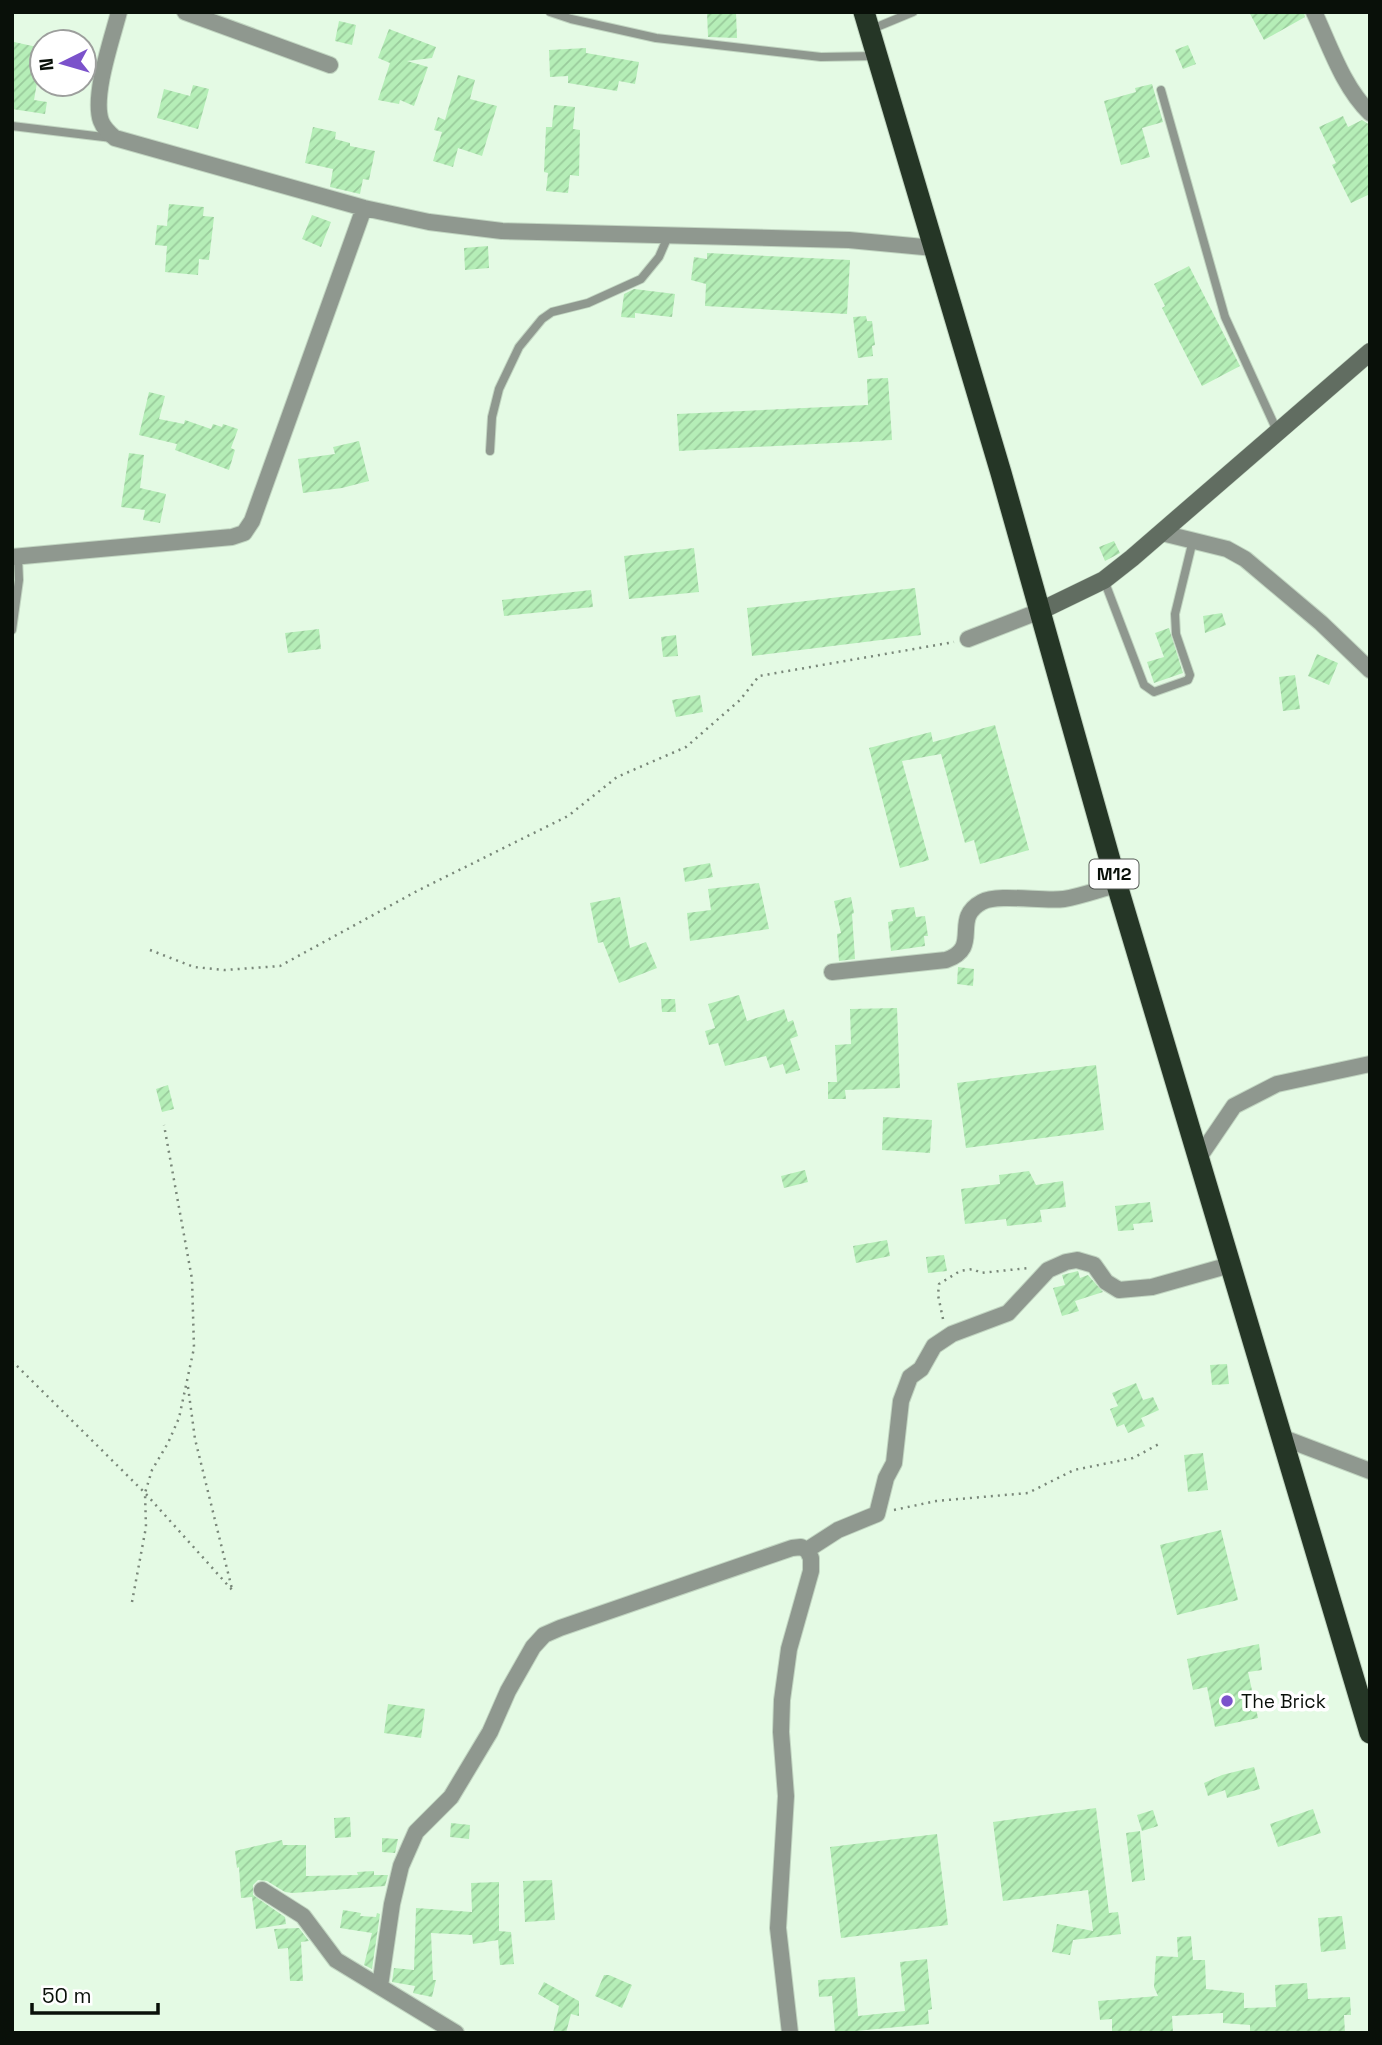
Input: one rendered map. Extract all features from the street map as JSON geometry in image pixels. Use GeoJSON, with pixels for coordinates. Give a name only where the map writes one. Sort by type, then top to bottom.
{"type":"FeatureCollection","features":[{"type":"Feature","properties":{"kind":"highway","name":"M12"},"geometry":{"type":"LineString","coordinates":[[867,21],[1117,884],[1370,1733]]}},
{"type":"Feature","properties":{"kind":"street"},"geometry":{"type":"LineString","coordinates":[[119,12],[103,72],[99,107],[105,130],[115,138],[364,208],[429,222],[502,231],[849,240],[934,248]]}},
{"type":"Feature","properties":{"kind":"street"},"geometry":{"type":"LineString","coordinates":[[185,12],[330,65]]}},
{"type":"Feature","properties":{"kind":"street"},"geometry":{"type":"LineString","coordinates":[[1314,12],[1342,73],[1359,103],[1370,113]]}},
{"type":"Feature","properties":{"kind":"street"},"geometry":{"type":"LineString","coordinates":[[15,557],[232,537],[244,533],[252,521],[364,208]]}},
{"type":"Feature","properties":{"kind":"street"},"geometry":{"type":"LineString","coordinates":[[968,639],[1040,611],[1104,580],[1370,352]]}},
{"type":"Feature","properties":{"kind":"street"},"geometry":{"type":"LineString","coordinates":[[1161,533],[1227,549],[1245,559],[1321,623],[1370,670]]}},
{"type":"Feature","properties":{"kind":"street"},"geometry":{"type":"LineString","coordinates":[[832,972],[946,960],[959,956],[965,946],[966,921],[974,906],[986,899],[1063,899],[1117,884]]}},
{"type":"Feature","properties":{"kind":"street"},"geometry":{"type":"LineString","coordinates":[[1198,1159],[1234,1106],[1277,1084],[1370,1064]]}},
{"type":"Feature","properties":{"kind":"street"},"geometry":{"type":"LineString","coordinates":[[807,1550],[838,1530],[877,1514],[886,1478],[894,1463],[901,1401],[909,1377],[921,1369],[934,1346],[947,1337],[1008,1313],[1048,1270],[1066,1262],[1077,1260],[1094,1265],[1106,1282],[1119,1290],[1152,1287],[1230,1265]]}},
{"type":"Feature","properties":{"kind":"street"},"geometry":{"type":"LineString","coordinates":[[1282,1437],[1370,1471]]}},
{"type":"Feature","properties":{"kind":"street"},"geometry":{"type":"LineString","coordinates":[[380,1986],[401,1866],[416,1832],[451,1797],[490,1732],[508,1691],[533,1647],[544,1635],[801,1547],[807,1550],[811,1558],[811,1571],[789,1649],[781,1721],[786,1796],[778,1928],[790,2033]]}},
{"type":"Feature","properties":{"kind":"street"},"geometry":{"type":"LineString","coordinates":[[262,1890],[303,1916],[336,1961],[456,2033]]}},
{"type":"Feature","properties":{"kind":"lane"},"geometry":{"type":"LineString","coordinates":[[550,12],[669,40],[821,57],[876,56]]}},
{"type":"Feature","properties":{"kind":"lane"},"geometry":{"type":"LineString","coordinates":[[867,21],[914,12]]}},
{"type":"Feature","properties":{"kind":"lane"},"geometry":{"type":"LineString","coordinates":[[1161,90],[1226,317],[1278,433]]}},
{"type":"Feature","properties":{"kind":"lane"},"geometry":{"type":"LineString","coordinates":[[12,126],[115,138]]}},
{"type":"Feature","properties":{"kind":"lane"},"geometry":{"type":"LineString","coordinates":[[490,451],[492,417],[499,389],[519,346],[542,319],[552,312],[588,303],[641,279],[659,257],[669,234]]}},
{"type":"Feature","properties":{"kind":"lane"},"geometry":{"type":"LineString","coordinates":[[1104,580],[1148,690],[1160,691],[1188,680],[1190,675],[1176,634],[1175,614],[1194,540]]}},
{"type":"Feature","properties":{"kind":"lane"},"geometry":{"type":"LineString","coordinates":[[12,630],[19,580],[15,557]]}},
{"type":"Feature","properties":{"kind":"path"},"geometry":{"type":"LineString","coordinates":[[150,950],[194,967],[224,970],[280,966],[417,891],[568,816],[617,777],[686,747],[740,700],[759,676],[968,639]]}},
{"type":"Feature","properties":{"kind":"path"},"geometry":{"type":"LineString","coordinates":[[132,1602],[146,1527],[145,1493],[152,1470],[179,1418],[194,1348],[192,1279],[164,1125]]}},
{"type":"Feature","properties":{"kind":"path"},"geometry":{"type":"LineString","coordinates":[[947,1337],[938,1295],[939,1284],[960,1270],[973,1269],[981,1273],[1040,1267],[1048,1270]]}},
{"type":"Feature","properties":{"kind":"path"},"geometry":{"type":"LineString","coordinates":[[12,1361],[145,1493],[233,1591],[195,1439],[187,1384]]}},
{"type":"Feature","properties":{"kind":"path"},"geometry":{"type":"LineString","coordinates":[[877,1514],[936,1501],[1028,1493],[1074,1470],[1133,1458],[1159,1444]]}},
{"type":"Feature","properties":{"kind":"building"},"geometry":{"type":"Polygon","coordinates":[[[707,12],[736,12],[737,38],[708,37],[707,12]]]}},
{"type":"Feature","properties":{"kind":"building"},"geometry":{"type":"Polygon","coordinates":[[[1249,12],[1304,12],[1305,17],[1264,40],[1249,12]]]}},
{"type":"Feature","properties":{"kind":"building"},"geometry":{"type":"Polygon","coordinates":[[[339,21],[356,25],[352,45],[335,41],[339,21]]]}},
{"type":"Feature","properties":{"kind":"building"},"geometry":{"type":"Polygon","coordinates":[[[389,29],[436,47],[432,58],[407,61],[428,67],[414,106],[400,100],[399,104],[378,100],[390,63],[378,58],[389,29]]]}},
{"type":"Feature","properties":{"kind":"building"},"geometry":{"type":"Polygon","coordinates":[[[14,42],[28,45],[28,98],[47,102],[45,114],[12,109],[14,42]]]}},
{"type":"Feature","properties":{"kind":"building"},"geometry":{"type":"Polygon","coordinates":[[[1188,45],[1196,64],[1183,69],[1175,50],[1188,45]]]}},
{"type":"Feature","properties":{"kind":"building"},"geometry":{"type":"Polygon","coordinates":[[[586,48],[586,53],[639,62],[635,84],[619,81],[617,91],[568,83],[568,76],[550,77],[549,50],[586,48]]]}},
{"type":"Feature","properties":{"kind":"building"},"geometry":{"type":"Polygon","coordinates":[[[458,75],[475,80],[470,99],[497,106],[482,156],[458,148],[453,167],[433,161],[442,132],[434,130],[438,117],[445,120],[458,75]]]}},
{"type":"Feature","properties":{"kind":"building"},"geometry":{"type":"Polygon","coordinates":[[[1152,84],[1163,122],[1142,128],[1150,157],[1121,165],[1104,101],[1136,92],[1135,88],[1152,84]]]}},
{"type":"Feature","properties":{"kind":"building"},"geometry":{"type":"Polygon","coordinates":[[[193,85],[209,89],[198,129],[157,118],[164,89],[190,96],[193,85]]]}},
{"type":"Feature","properties":{"kind":"building"},"geometry":{"type":"Polygon","coordinates":[[[554,105],[575,107],[573,129],[580,130],[579,176],[570,175],[568,193],[546,191],[546,127],[552,127],[554,105]]]}},
{"type":"Feature","properties":{"kind":"building"},"geometry":{"type":"Polygon","coordinates":[[[1343,116],[1348,127],[1362,120],[1370,125],[1370,194],[1351,203],[1332,165],[1336,163],[1319,127],[1343,116]]]}},
{"type":"Feature","properties":{"kind":"building"},"geometry":{"type":"Polygon","coordinates":[[[313,127],[336,132],[335,139],[350,143],[350,146],[375,151],[369,180],[363,179],[360,194],[330,187],[333,169],[305,163],[313,127]]]}},
{"type":"Feature","properties":{"kind":"building"},"geometry":{"type":"Polygon","coordinates":[[[169,204],[204,207],[203,216],[214,217],[209,260],[199,259],[198,275],[165,272],[167,246],[155,245],[157,225],[167,226],[169,204]]]}},
{"type":"Feature","properties":{"kind":"building"},"geometry":{"type":"Polygon","coordinates":[[[312,215],[331,222],[321,247],[302,239],[312,215]]]}},
{"type":"Feature","properties":{"kind":"building"},"geometry":{"type":"Polygon","coordinates":[[[488,246],[489,268],[465,270],[464,248],[488,246]]]}},
{"type":"Feature","properties":{"kind":"building"},"geometry":{"type":"Polygon","coordinates":[[[707,253],[850,260],[847,314],[705,306],[706,284],[691,280],[694,257],[707,259],[707,253]]]}},
{"type":"Feature","properties":{"kind":"building"},"geometry":{"type":"Polygon","coordinates":[[[1189,266],[1240,366],[1202,386],[1162,308],[1165,306],[1154,284],[1189,266]]]}},
{"type":"Feature","properties":{"kind":"building"},"geometry":{"type":"Polygon","coordinates":[[[634,289],[675,294],[672,317],[635,313],[635,318],[621,317],[624,294],[634,289]]]}},
{"type":"Feature","properties":{"kind":"building"},"geometry":{"type":"Polygon","coordinates":[[[866,316],[867,321],[872,321],[875,345],[872,346],[873,356],[858,358],[853,317],[866,316]]]}},
{"type":"Feature","properties":{"kind":"building"},"geometry":{"type":"Polygon","coordinates":[[[888,378],[892,440],[679,451],[677,414],[868,405],[867,379],[888,378]]]}},
{"type":"Feature","properties":{"kind":"building"},"geometry":{"type":"Polygon","coordinates":[[[149,392],[165,396],[159,419],[184,424],[185,420],[211,429],[213,424],[222,427],[223,424],[238,429],[231,448],[235,450],[229,470],[175,450],[177,444],[139,435],[149,392]]]}},
{"type":"Feature","properties":{"kind":"building"},"geometry":{"type":"Polygon","coordinates":[[[359,441],[369,481],[303,493],[298,459],[335,454],[333,447],[359,441]]]}},
{"type":"Feature","properties":{"kind":"building"},"geometry":{"type":"Polygon","coordinates":[[[129,453],[144,455],[140,488],[166,494],[160,523],[143,520],[145,510],[121,507],[129,453]]]}},
{"type":"Feature","properties":{"kind":"building"},"geometry":{"type":"Polygon","coordinates":[[[1114,541],[1120,553],[1105,561],[1099,547],[1114,541]]]}},
{"type":"Feature","properties":{"kind":"building"},"geometry":{"type":"Polygon","coordinates":[[[694,548],[699,592],[629,599],[624,556],[694,548]]]}},
{"type":"Feature","properties":{"kind":"building"},"geometry":{"type":"Polygon","coordinates":[[[915,588],[921,635],[752,656],[747,608],[915,588]]]}},
{"type":"Feature","properties":{"kind":"building"},"geometry":{"type":"Polygon","coordinates":[[[591,590],[593,607],[504,616],[502,600],[591,590]]]}},
{"type":"Feature","properties":{"kind":"building"},"geometry":{"type":"Polygon","coordinates":[[[1222,613],[1226,625],[1205,633],[1203,616],[1222,613]]]}},
{"type":"Feature","properties":{"kind":"building"},"geometry":{"type":"Polygon","coordinates":[[[1169,628],[1183,673],[1154,683],[1147,662],[1164,657],[1155,633],[1169,628]]]}},
{"type":"Feature","properties":{"kind":"building"},"geometry":{"type":"Polygon","coordinates":[[[319,629],[321,649],[288,653],[285,633],[319,629]]]}},
{"type":"Feature","properties":{"kind":"building"},"geometry":{"type":"Polygon","coordinates":[[[676,635],[678,656],[663,657],[661,637],[676,635]]]}},
{"type":"Feature","properties":{"kind":"building"},"geometry":{"type":"Polygon","coordinates":[[[1317,654],[1338,663],[1329,685],[1308,676],[1317,654]]]}},
{"type":"Feature","properties":{"kind":"building"},"geometry":{"type":"Polygon","coordinates":[[[1295,675],[1300,709],[1283,711],[1279,677],[1295,675]]]}},
{"type":"Feature","properties":{"kind":"building"},"geometry":{"type":"Polygon","coordinates":[[[700,695],[703,712],[676,717],[672,700],[700,695]]]}},
{"type":"Feature","properties":{"kind":"building"},"geometry":{"type":"Polygon","coordinates":[[[995,725],[1029,850],[980,864],[974,840],[965,843],[941,754],[902,761],[929,860],[900,868],[869,748],[931,732],[933,742],[995,725]]]}},
{"type":"Feature","properties":{"kind":"building"},"geometry":{"type":"Polygon","coordinates":[[[710,863],[713,877],[685,882],[683,868],[710,863]]]}},
{"type":"Feature","properties":{"kind":"building"},"geometry":{"type":"Polygon","coordinates":[[[759,883],[769,929],[690,941],[687,913],[711,910],[708,889],[759,883]]]}},
{"type":"Feature","properties":{"kind":"building"},"geometry":{"type":"Polygon","coordinates":[[[620,897],[630,948],[646,942],[657,968],[619,983],[603,942],[598,943],[590,903],[620,897]]]}},
{"type":"Feature","properties":{"kind":"building"},"geometry":{"type":"Polygon","coordinates":[[[851,897],[855,959],[839,961],[837,934],[841,933],[834,901],[851,897]]]}},
{"type":"Feature","properties":{"kind":"building"},"geometry":{"type":"Polygon","coordinates":[[[914,907],[916,917],[925,916],[928,936],[924,936],[925,946],[891,951],[888,922],[893,921],[891,910],[914,907]]]}},
{"type":"Feature","properties":{"kind":"building"},"geometry":{"type":"Polygon","coordinates":[[[958,967],[974,969],[973,986],[957,984],[958,967]]]}},
{"type":"Feature","properties":{"kind":"building"},"geometry":{"type":"Polygon","coordinates":[[[739,995],[747,1021],[784,1009],[788,1022],[793,1020],[798,1036],[790,1039],[800,1070],[786,1074],[783,1064],[770,1068],[766,1056],[725,1066],[718,1043],[709,1045],[705,1031],[715,1028],[708,1004],[739,995]]]}},
{"type":"Feature","properties":{"kind":"building"},"geometry":{"type":"Polygon","coordinates":[[[661,999],[675,999],[676,1012],[662,1012],[661,999]]]}},
{"type":"Feature","properties":{"kind":"building"},"geometry":{"type":"Polygon","coordinates":[[[897,1008],[900,1088],[845,1090],[846,1099],[828,1099],[828,1082],[837,1082],[835,1045],[851,1044],[850,1009],[897,1008]]]}},
{"type":"Feature","properties":{"kind":"building"},"geometry":{"type":"Polygon","coordinates":[[[1096,1065],[1104,1130],[966,1148],[957,1083],[1096,1065]]]}},
{"type":"Feature","properties":{"kind":"building"},"geometry":{"type":"Polygon","coordinates":[[[168,1085],[174,1109],[162,1112],[156,1089],[168,1085]]]}},
{"type":"Feature","properties":{"kind":"building"},"geometry":{"type":"Polygon","coordinates":[[[883,1117],[932,1120],[930,1153],[882,1150],[883,1117]]]}},
{"type":"Feature","properties":{"kind":"building"},"geometry":{"type":"Polygon","coordinates":[[[805,1170],[808,1182],[784,1188],[781,1176],[805,1170]]]}},
{"type":"Feature","properties":{"kind":"building"},"geometry":{"type":"Polygon","coordinates":[[[1029,1171],[1036,1185],[1063,1181],[1066,1207],[1040,1210],[1042,1222],[1007,1226],[1006,1219],[965,1224],[961,1189],[1000,1184],[999,1175],[1029,1171]]]}},
{"type":"Feature","properties":{"kind":"building"},"geometry":{"type":"Polygon","coordinates":[[[1150,1202],[1153,1222],[1133,1224],[1134,1230],[1118,1231],[1115,1206],[1150,1202]]]}},
{"type":"Feature","properties":{"kind":"building"},"geometry":{"type":"Polygon","coordinates":[[[887,1240],[890,1256],[856,1263],[853,1246],[887,1240]]]}},
{"type":"Feature","properties":{"kind":"building"},"geometry":{"type":"Polygon","coordinates":[[[944,1255],[947,1271],[928,1273],[926,1257],[944,1255]]]}},
{"type":"Feature","properties":{"kind":"building"},"geometry":{"type":"Polygon","coordinates":[[[1078,1271],[1080,1278],[1088,1275],[1103,1292],[1075,1301],[1079,1311],[1062,1316],[1053,1288],[1065,1285],[1062,1275],[1078,1271]]]}},
{"type":"Feature","properties":{"kind":"building"},"geometry":{"type":"Polygon","coordinates":[[[1227,1364],[1229,1384],[1212,1385],[1210,1365],[1227,1364]]]}},
{"type":"Feature","properties":{"kind":"building"},"geometry":{"type":"Polygon","coordinates":[[[1136,1383],[1143,1400],[1153,1397],[1159,1410],[1141,1418],[1145,1426],[1128,1433],[1124,1424],[1117,1427],[1110,1409],[1118,1406],[1112,1393],[1136,1383]]]}},
{"type":"Feature","properties":{"kind":"building"},"geometry":{"type":"Polygon","coordinates":[[[1203,1453],[1208,1490],[1188,1492],[1184,1455],[1203,1453]]]}},
{"type":"Feature","properties":{"kind":"building"},"geometry":{"type":"Polygon","coordinates":[[[1221,1530],[1238,1600],[1177,1615],[1160,1545],[1221,1530]]]}},
{"type":"Feature","properties":{"kind":"building"},"geometry":{"type":"Polygon","coordinates":[[[1259,1644],[1262,1670],[1248,1672],[1258,1718],[1215,1727],[1207,1687],[1193,1690],[1187,1659],[1259,1644]]]}},
{"type":"Feature","properties":{"kind":"building"},"geometry":{"type":"Polygon","coordinates":[[[388,1704],[425,1709],[421,1738],[384,1733],[388,1704]]]}},
{"type":"Feature","properties":{"kind":"building"},"geometry":{"type":"Polygon","coordinates":[[[1254,1767],[1260,1789],[1227,1798],[1225,1790],[1208,1796],[1204,1783],[1222,1775],[1254,1767]]]}},
{"type":"Feature","properties":{"kind":"building"},"geometry":{"type":"Polygon","coordinates":[[[1096,1808],[1109,1913],[1118,1912],[1121,1934],[1073,1940],[1070,1955],[1052,1952],[1057,1924],[1093,1931],[1088,1890],[1003,1901],[993,1822],[1096,1808]]]}},
{"type":"Feature","properties":{"kind":"building"},"geometry":{"type":"Polygon","coordinates":[[[1313,1809],[1321,1833],[1278,1847],[1270,1824],[1313,1809]]]}},
{"type":"Feature","properties":{"kind":"building"},"geometry":{"type":"Polygon","coordinates":[[[1153,1810],[1158,1826],[1142,1831],[1137,1815],[1153,1810]]]}},
{"type":"Feature","properties":{"kind":"building"},"geometry":{"type":"Polygon","coordinates":[[[350,1817],[351,1837],[335,1838],[334,1818],[350,1817]]]}},
{"type":"Feature","properties":{"kind":"building"},"geometry":{"type":"Polygon","coordinates":[[[451,1823],[470,1825],[469,1839],[450,1837],[451,1823]]]}},
{"type":"Feature","properties":{"kind":"building"},"geometry":{"type":"Polygon","coordinates":[[[1140,1831],[1145,1880],[1132,1882],[1126,1833],[1140,1831]]]}},
{"type":"Feature","properties":{"kind":"building"},"geometry":{"type":"Polygon","coordinates":[[[937,1834],[948,1925],[841,1938],[830,1847],[937,1834]]]}},
{"type":"Feature","properties":{"kind":"building"},"geometry":{"type":"Polygon","coordinates":[[[382,1838],[398,1839],[395,1853],[382,1852],[382,1838]]]}},
{"type":"Feature","properties":{"kind":"building"},"geometry":{"type":"Polygon","coordinates":[[[282,1840],[283,1845],[306,1845],[306,1876],[358,1875],[357,1872],[374,1871],[374,1875],[388,1875],[385,1886],[293,1893],[285,1892],[267,1881],[258,1880],[253,1885],[253,1895],[285,1917],[286,1924],[256,1929],[252,1897],[241,1898],[235,1851],[282,1840]]]}},
{"type":"Feature","properties":{"kind":"building"},"geometry":{"type":"Polygon","coordinates":[[[552,1880],[555,1920],[525,1922],[523,1881],[552,1880]]]}},
{"type":"Feature","properties":{"kind":"building"},"geometry":{"type":"Polygon","coordinates":[[[499,1882],[499,1931],[511,1932],[514,1964],[500,1965],[498,1940],[473,1944],[472,1935],[431,1933],[433,1980],[436,1980],[432,1997],[413,1993],[415,1986],[392,1982],[394,1968],[414,1970],[416,1908],[472,1912],[471,1883],[499,1882]]]}},
{"type":"Feature","properties":{"kind":"building"},"geometry":{"type":"Polygon","coordinates":[[[343,1910],[361,1913],[360,1916],[376,1917],[377,1913],[380,1914],[372,1969],[364,1965],[372,1933],[340,1928],[343,1910]]]}},
{"type":"Feature","properties":{"kind":"building"},"geometry":{"type":"Polygon","coordinates":[[[1342,1916],[1346,1949],[1321,1952],[1318,1918],[1342,1916]]]}},
{"type":"Feature","properties":{"kind":"building"},"geometry":{"type":"Polygon","coordinates":[[[299,1928],[309,1941],[301,1942],[303,1981],[290,1981],[288,1948],[278,1949],[274,1929],[299,1928]]]}},
{"type":"Feature","properties":{"kind":"building"},"geometry":{"type":"Polygon","coordinates":[[[1191,1936],[1193,1960],[1205,1960],[1206,1989],[1244,1993],[1244,2008],[1276,2007],[1275,1985],[1307,1983],[1308,1999],[1350,1997],[1351,2015],[1344,2015],[1345,2033],[1250,2033],[1250,2025],[1223,2023],[1223,2013],[1172,2016],[1173,2033],[1112,2033],[1112,2019],[1100,2020],[1098,2001],[1158,1996],[1154,1987],[1156,1956],[1178,1957],[1177,1937],[1191,1936]]]}},
{"type":"Feature","properties":{"kind":"building"},"geometry":{"type":"Polygon","coordinates":[[[927,1959],[932,2009],[928,2010],[929,2024],[835,2033],[832,1996],[819,1997],[818,1980],[855,1977],[858,2016],[905,2011],[900,1962],[927,1959]]]}},
{"type":"Feature","properties":{"kind":"building"},"geometry":{"type":"Polygon","coordinates":[[[604,1975],[632,1985],[622,2008],[595,1996],[604,1975]]]}},
{"type":"Feature","properties":{"kind":"building"},"geometry":{"type":"Polygon","coordinates":[[[544,1982],[579,2001],[579,2016],[571,2014],[566,2033],[553,2033],[559,2006],[538,1994],[544,1982]]]}},
{"type":"Feature","properties":{"kind":"place","name":"The Brick"},"geometry":{"type":"Point","coordinates":[1227,1701]}}]}
